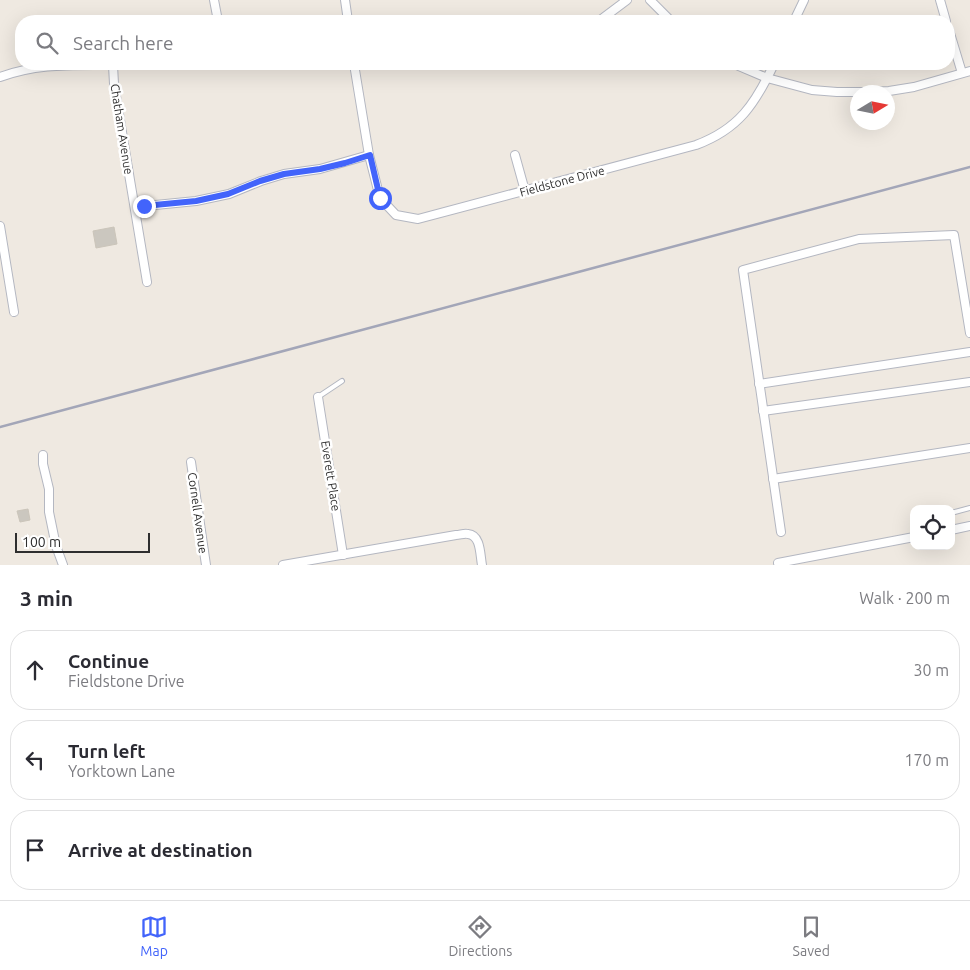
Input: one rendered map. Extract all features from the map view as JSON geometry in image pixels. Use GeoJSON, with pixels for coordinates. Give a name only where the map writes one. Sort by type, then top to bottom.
{"type":"FeatureCollection","features":[{"type":"Feature","properties":{"kind":"street"},"geometry":{"type":"LineString","coordinates":[[214,0],[217,15]]}},
{"type":"Feature","properties":{"kind":"street"},"geometry":{"type":"LineString","coordinates":[[345,0],[347,15]]}},
{"type":"Feature","properties":{"kind":"street"},"geometry":{"type":"LineString","coordinates":[[607,15],[627,0]]}},
{"type":"Feature","properties":{"kind":"street"},"geometry":{"type":"LineString","coordinates":[[650,0],[666,15]]}},
{"type":"Feature","properties":{"kind":"street"},"geometry":{"type":"LineString","coordinates":[[797,15],[804,0]]}},
{"type":"Feature","properties":{"kind":"street"},"geometry":{"type":"LineString","coordinates":[[940,0],[944,15]]}},
{"type":"Feature","properties":{"kind":"street"},"geometry":{"type":"LineString","coordinates":[[895,90],[914,87],[966,72],[955,45]]}},
{"type":"Feature","properties":{"kind":"street"},"geometry":{"type":"LineString","coordinates":[[0,77],[22,70]]}},
{"type":"Feature","properties":{"kind":"street","name":"Chatham Avenue"},"geometry":{"type":"LineString","coordinates":[[113,70],[147,282]]}},
{"type":"Feature","properties":{"kind":"street","name":"Fieldstone Drive"},"geometry":{"type":"LineString","coordinates":[[355,70],[370,155],[380,198],[396,215],[418,220],[708,141],[730,128],[746,112],[754,102],[771,70]]}},
{"type":"Feature","properties":{"kind":"street"},"geometry":{"type":"LineString","coordinates":[[748,70],[767,78],[812,90],[850,92]]}},
{"type":"Feature","properties":{"kind":"street"},"geometry":{"type":"LineString","coordinates":[[135,208],[196,201],[228,194],[284,174],[320,169],[370,155]]}},
{"type":"Feature","properties":{"kind":"street"},"geometry":{"type":"LineString","coordinates":[[515,155],[525,191]]}},
{"type":"Feature","properties":{"kind":"street"},"geometry":{"type":"LineString","coordinates":[[0,226],[14,312]]}},
{"type":"Feature","properties":{"kind":"street"},"geometry":{"type":"LineString","coordinates":[[781,532],[743,270],[859,238],[954,235],[970,333]]}},
{"type":"Feature","properties":{"kind":"street"},"geometry":{"type":"LineString","coordinates":[[759,384],[970,352]]}},
{"type":"Feature","properties":{"kind":"street"},"geometry":{"type":"LineString","coordinates":[[763,411],[970,382]]}},
{"type":"Feature","properties":{"kind":"street","name":"Everett Place"},"geometry":{"type":"LineString","coordinates":[[318,398],[343,555]]}},
{"type":"Feature","properties":{"kind":"street"},"geometry":{"type":"LineString","coordinates":[[773,478],[970,448]]}},
{"type":"Feature","properties":{"kind":"street"},"geometry":{"type":"LineString","coordinates":[[43,455],[42,464],[49,489],[49,512],[56,546],[63,565]]}},
{"type":"Feature","properties":{"kind":"street","name":"Cornell Avenue"},"geometry":{"type":"LineString","coordinates":[[191,462],[206,565]]}},
{"type":"Feature","properties":{"kind":"street"},"geometry":{"type":"LineString","coordinates":[[955,529],[970,526]]}},
{"type":"Feature","properties":{"kind":"street"},"geometry":{"type":"LineString","coordinates":[[283,565],[469,534],[477,539],[482,565]]}},
{"type":"Feature","properties":{"kind":"street"},"geometry":{"type":"LineString","coordinates":[[778,563],[910,538]]}},
{"type":"Feature","properties":{"kind":"lane"},"geometry":{"type":"LineString","coordinates":[[318,398],[342,381]]}},
{"type":"Feature","properties":{"kind":"lane"},"geometry":{"type":"LineString","coordinates":[[955,512],[970,508]]}},
{"type":"Feature","properties":{"kind":"building"},"geometry":{"type":"Polygon","coordinates":[[[114,227],[117,244],[96,248],[93,231],[114,227]]]}},
{"type":"Feature","properties":{"kind":"building"},"geometry":{"type":"Polygon","coordinates":[[[28,509],[30,520],[20,522],[17,511],[28,509]]]}},
{"type":"Feature","properties":{"kind":"railway"},"geometry":{"type":"LineString","coordinates":[[0,427],[970,167]]}},
{"type":"Feature","properties":{"kind":"route"},"geometry":{"type":"LineString","coordinates":[[144,206],[196,201],[228,194],[284,174],[320,169],[370,155],[380,198]]}}]}
